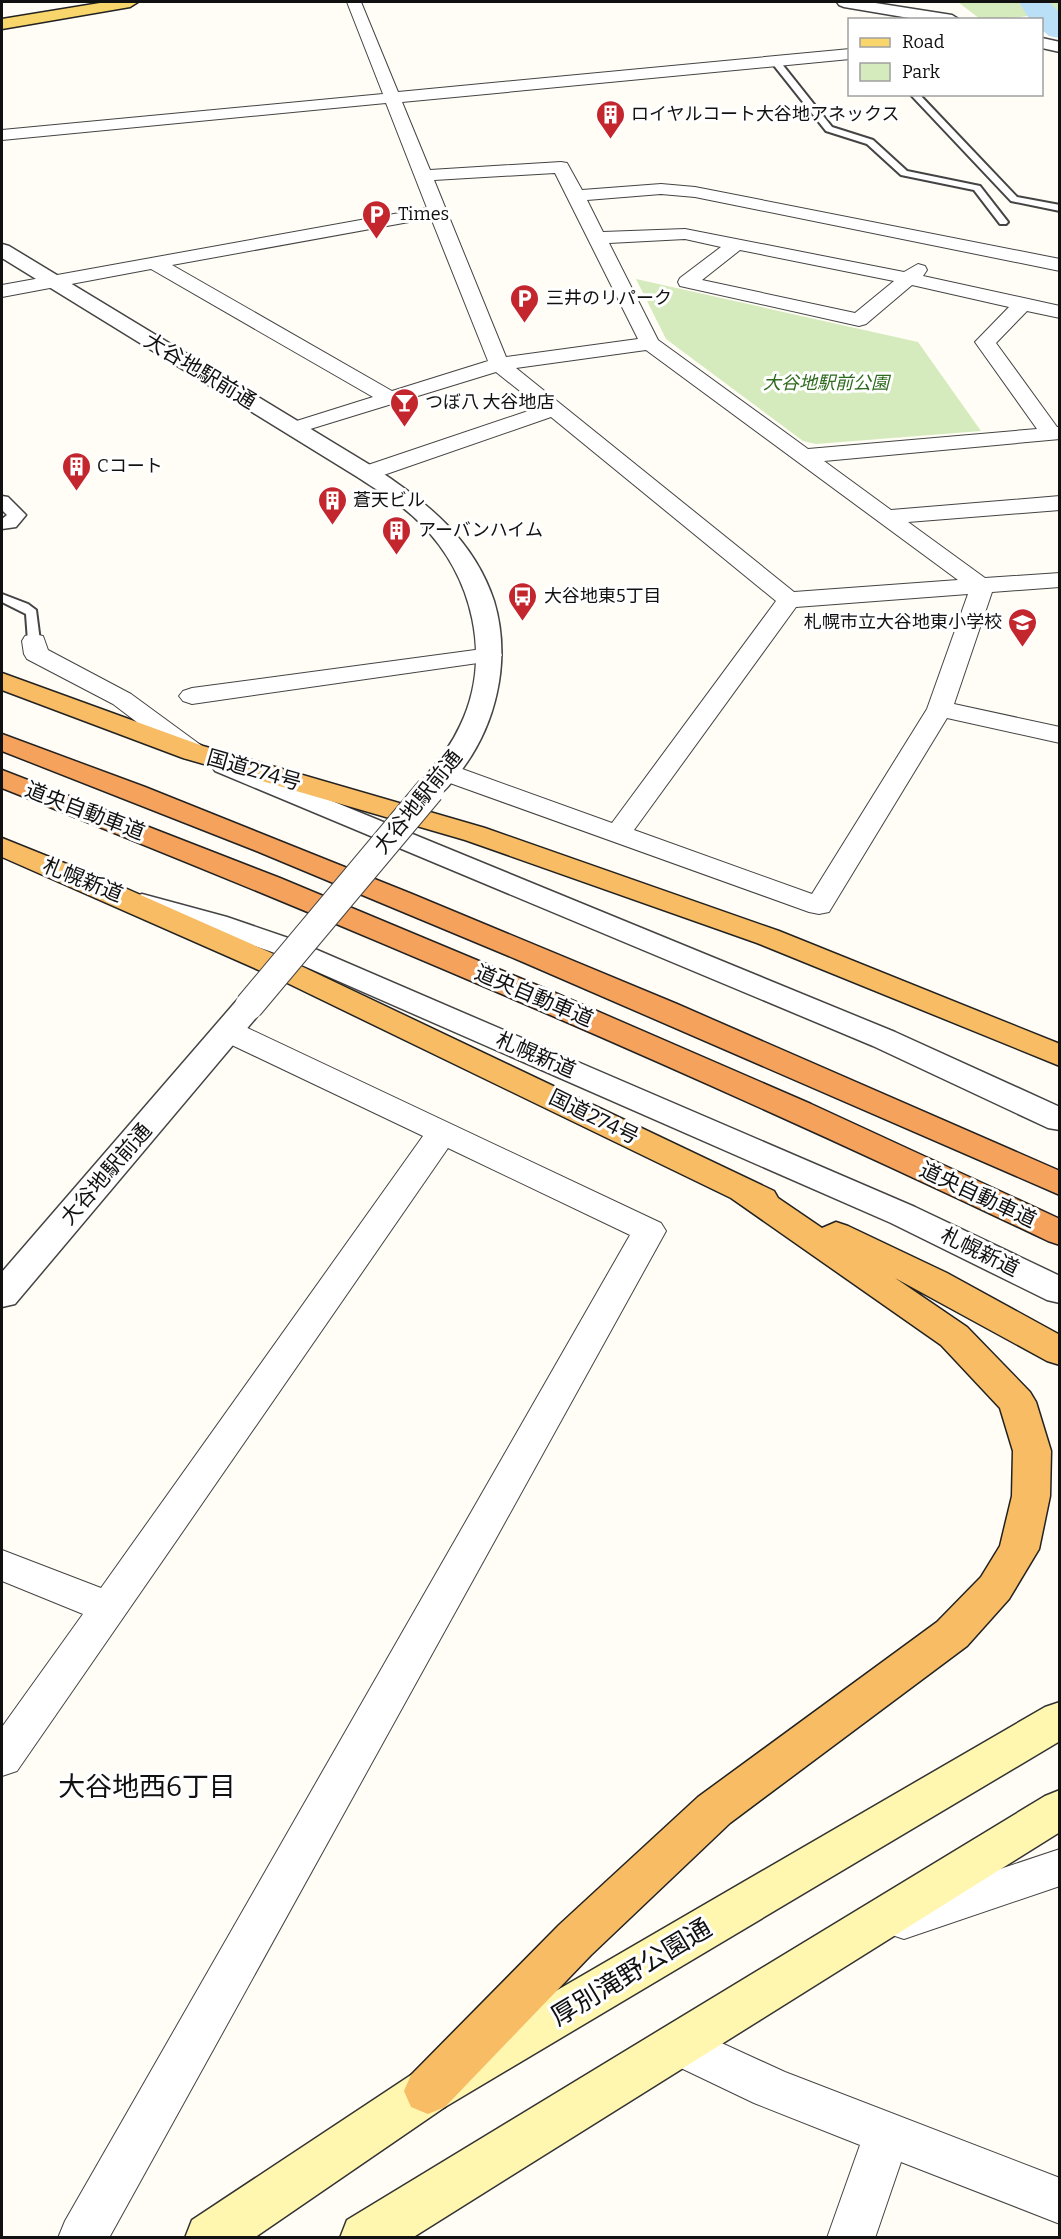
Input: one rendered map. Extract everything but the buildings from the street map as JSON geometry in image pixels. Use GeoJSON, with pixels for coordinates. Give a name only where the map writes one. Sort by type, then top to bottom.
{"type":"FeatureCollection","features":[{"type":"Feature","properties":{"kind":"highway"},"geometry":{"type":"LineString","coordinates":[[2,681],[193,752]]}},
{"type":"Feature","properties":{"kind":"highway","name":"道央自動車道"},"geometry":{"type":"LineString","coordinates":[[2,742],[415,905],[744,1043],[1059,1184]]}},
{"type":"Feature","properties":{"kind":"highway","name":"国道274号"},"geometry":{"type":"LineString","coordinates":[[193,752],[475,834],[746,929],[1059,1056]]}},
{"type":"Feature","properties":{"kind":"highway","name":"道央自動車道"},"geometry":{"type":"LineString","coordinates":[[2,778],[392,935],[685,1061],[1059,1233]]}},
{"type":"Feature","properties":{"kind":"highway","name":"札幌新道"},"geometry":{"type":"LineString","coordinates":[[2,847],[121,897]]}},
{"type":"Feature","properties":{"kind":"highway","name":"国道274号"},"geometry":{"type":"LineString","coordinates":[[121,897],[530,1085],[934,1282],[1059,1352]]}},
{"type":"Feature","properties":{"kind":"highway"},"geometry":{"type":"LineString","coordinates":[[428,2091],[575,1940],[714,1810],[952,1634],[995,1588],[1019,1549],[1031,1496],[1032,1451],[1017,1402],[954,1336],[742,1189]]}},
{"type":"Feature","properties":{"kind":"main road"},"geometry":{"type":"LineString","coordinates":[[2,12],[49,2]]}},
{"type":"Feature","properties":{"kind":"main road"},"geometry":{"type":"LineString","coordinates":[[2,24],[130,2]]}},
{"type":"Feature","properties":{"kind":"main road","name":"厚別滝野公園通"},"geometry":{"type":"LineString","coordinates":[[210,2238],[428,2091],[1059,1719]]}},
{"type":"Feature","properties":{"kind":"main road"},"geometry":{"type":"LineString","coordinates":[[365,2238],[1059,1809]]}},
{"type":"Feature","properties":{"kind":"street"},"geometry":{"type":"LineString","coordinates":[[354,2],[499,364],[789,600],[1059,580]]}},
{"type":"Feature","properties":{"kind":"street"},"geometry":{"type":"LineString","coordinates":[[844,2],[940,18]]}},
{"type":"Feature","properties":{"kind":"street"},"geometry":{"type":"LineString","coordinates":[[2,135],[389,89],[848,54]]}},
{"type":"Feature","properties":{"kind":"street"},"geometry":{"type":"LineString","coordinates":[[425,175],[561,167],[650,343],[982,587]]}},
{"type":"Feature","properties":{"kind":"street"},"geometry":{"type":"LineString","coordinates":[[577,196],[661,189],[695,192],[1059,265]]}},
{"type":"Feature","properties":{"kind":"street"},"geometry":{"type":"LineString","coordinates":[[2,291],[438,211]]}},
{"type":"Feature","properties":{"kind":"street"},"geometry":{"type":"LineString","coordinates":[[598,238],[686,234],[907,278],[1059,312]]}},
{"type":"Feature","properties":{"kind":"street"},"geometry":{"type":"LineString","coordinates":[[735,245],[687,282],[859,320],[907,278],[954,243]]}},
{"type":"Feature","properties":{"kind":"street","name":"大谷地駅前通"},"geometry":{"type":"LineString","coordinates":[[2,250],[367,473],[409,502],[429,519],[452,547],[473,579],[488,623],[490,655],[484,696],[475,723],[459,754],[239,1018],[2,1296]]}},
{"type":"Feature","properties":{"kind":"street"},"geometry":{"type":"LineString","coordinates":[[153,262],[390,398]]}},
{"type":"Feature","properties":{"kind":"street"},"geometry":{"type":"LineString","coordinates":[[1023,304],[985,342],[1055,433]]}},
{"type":"Feature","properties":{"kind":"street"},"geometry":{"type":"LineString","coordinates":[[294,428],[499,364],[650,343]]}},
{"type":"Feature","properties":{"kind":"street"},"geometry":{"type":"LineString","coordinates":[[367,473],[555,409]]}},
{"type":"Feature","properties":{"kind":"street"},"geometry":{"type":"LineString","coordinates":[[804,456],[1055,433]]}},
{"type":"Feature","properties":{"kind":"street"},"geometry":{"type":"LineString","coordinates":[[2,501],[17,515],[10,523],[2,524]]}},
{"type":"Feature","properties":{"kind":"street"},"geometry":{"type":"LineString","coordinates":[[885,517],[1059,503]]}},
{"type":"Feature","properties":{"kind":"street"},"geometry":{"type":"LineString","coordinates":[[438,781],[617,834],[819,906],[940,709],[982,587]]}},
{"type":"Feature","properties":{"kind":"street"},"geometry":{"type":"LineString","coordinates":[[617,834],[789,600]]}},
{"type":"Feature","properties":{"kind":"street"},"geometry":{"type":"LineString","coordinates":[[34,641],[36,654],[122,699],[193,752],[884,1039],[1059,1120]]}},
{"type":"Feature","properties":{"kind":"street"},"geometry":{"type":"LineString","coordinates":[[192,696],[490,655]]}},
{"type":"Feature","properties":{"kind":"street"},"geometry":{"type":"LineString","coordinates":[[940,709],[1059,735]]}},
{"type":"Feature","properties":{"kind":"street","name":"札幌新道"},"geometry":{"type":"LineString","coordinates":[[121,897],[216,923],[283,946],[903,1215],[1059,1291]]}},
{"type":"Feature","properties":{"kind":"street"},"geometry":{"type":"LineString","coordinates":[[82,2238],[648,1231],[444,1132],[239,1018]]}},
{"type":"Feature","properties":{"kind":"street"},"geometry":{"type":"LineString","coordinates":[[2,1760],[107,1607],[444,1132]]}},
{"type":"Feature","properties":{"kind":"street"},"geometry":{"type":"LineString","coordinates":[[2,1566],[107,1607]]}},
{"type":"Feature","properties":{"kind":"street"},"geometry":{"type":"LineString","coordinates":[[828,1952],[935,1908],[1059,1867]]}},
{"type":"Feature","properties":{"kind":"street"},"geometry":{"type":"LineString","coordinates":[[678,2044],[770,2088],[1059,2201]]}},
{"type":"Feature","properties":{"kind":"street"},"geometry":{"type":"LineString","coordinates":[[851,2238],[887,2135]]}},
{"type":"Feature","properties":{"kind":"lane"},"geometry":{"type":"LineString","coordinates":[[775,61],[829,129],[870,142],[904,173],[977,188],[1003,222]]}},
{"type":"Feature","properties":{"kind":"lane"},"geometry":{"type":"LineString","coordinates":[[916,96],[1014,200],[1059,208]]}},
{"type":"Feature","properties":{"kind":"lane"},"geometry":{"type":"LineString","coordinates":[[2,598],[32,613],[34,641]]}},
{"type":"Feature","properties":{"kind":"green space"},"geometry":{"type":"Polygon","coordinates":[[[958,2],[1059,2],[1059,12],[1011,18],[979,18],[958,2]]]}},
{"type":"Feature","properties":{"kind":"green space","name":"大谷地駅前公園"},"geometry":{"type":"Polygon","coordinates":[[[636,279],[918,342],[981,431],[816,444],[803,441],[666,339],[636,279]]]}},
{"type":"Feature","properties":{"kind":"waterway"},"geometry":{"type":"LineString","coordinates":[[1034,2],[1043,15],[1060,29]]}},
{"type":"Feature","properties":{"kind":"place","name":"ロイヤルコート大谷地アネックス"},"geometry":{"type":"Point","coordinates":[610,140]}},
{"type":"Feature","properties":{"kind":"place","name":"Times"},"geometry":{"type":"Point","coordinates":[377,240]}},
{"type":"Feature","properties":{"kind":"place","name":"三井のリパーク"},"geometry":{"type":"Point","coordinates":[525,324]}},
{"type":"Feature","properties":{"kind":"place","name":"つぼ八 大谷地店"},"geometry":{"type":"Point","coordinates":[404,428]}},
{"type":"Feature","properties":{"kind":"place","name":"Cコート"},"geometry":{"type":"Point","coordinates":[76,492]}},
{"type":"Feature","properties":{"kind":"place","name":"蒼天ビル"},"geometry":{"type":"Point","coordinates":[332,526]}},
{"type":"Feature","properties":{"kind":"place","name":"アーバンハイム"},"geometry":{"type":"Point","coordinates":[397,556]}},
{"type":"Feature","properties":{"kind":"place","name":"大谷地東5丁目"},"geometry":{"type":"Point","coordinates":[523,622]}},
{"type":"Feature","properties":{"kind":"place","name":"札幌市立大谷地東小学校"},"geometry":{"type":"Point","coordinates":[1023,648]}},
{"type":"Feature","properties":{"kind":"district","name":"大谷地西6丁目"},"geometry":{"type":"Point","coordinates":[147,1787]}}]}
